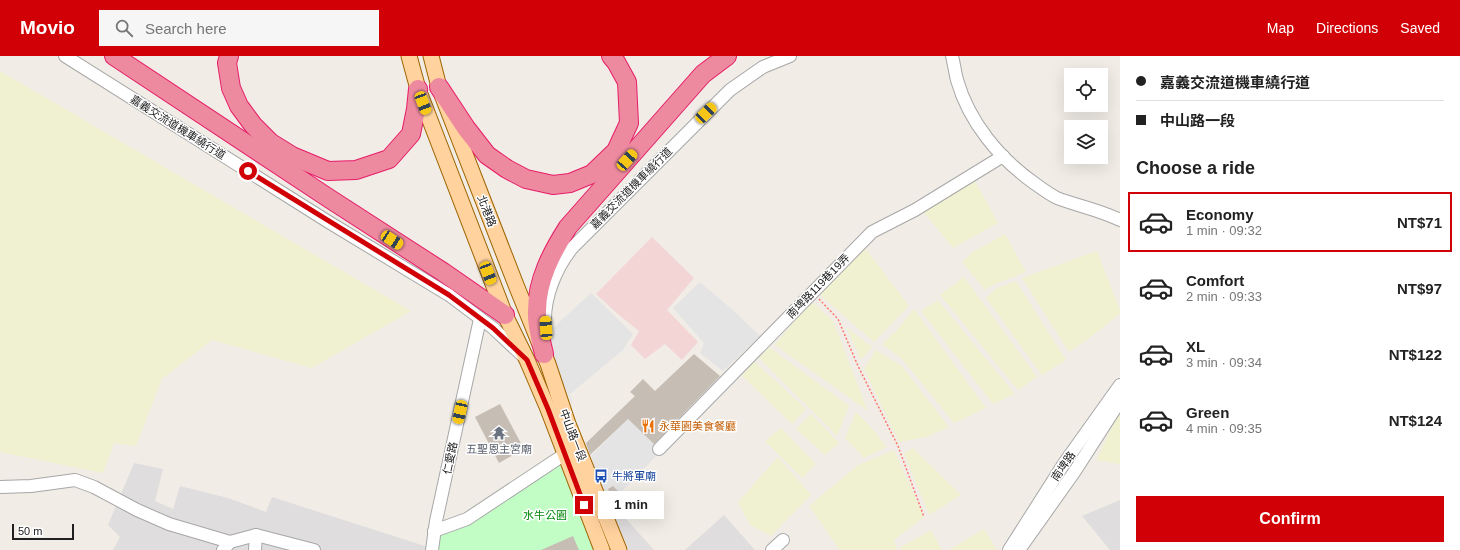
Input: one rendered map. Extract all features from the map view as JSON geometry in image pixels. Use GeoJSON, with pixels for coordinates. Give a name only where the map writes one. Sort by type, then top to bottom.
{"type":"FeatureCollection","features":[{"type":"Feature","properties":{"kind":"highway"},"geometry":{"type":"LineString","coordinates":[[114,56],[443,272],[505,315]]}},
{"type":"Feature","properties":{"kind":"highway"},"geometry":{"type":"LineString","coordinates":[[229,56],[227,63],[231,88],[239,106],[254,125],[271,143],[292,156],[328,171],[356,170],[389,159],[411,134],[418,89]]}},
{"type":"Feature","properties":{"kind":"highway"},"geometry":{"type":"LineString","coordinates":[[439,87],[466,128],[487,155],[507,169],[526,179],[553,185],[570,183],[592,174],[616,151],[629,123],[627,82],[616,62],[610,56]]}},
{"type":"Feature","properties":{"kind":"highway"},"geometry":{"type":"LineString","coordinates":[[540,359],[536,310],[542,278],[556,246],[568,227],[703,74],[727,56]]}},
{"type":"Feature","properties":{"kind":"main road","name":"北港路"},"geometry":{"type":"LineString","coordinates":[[409,56],[418,89],[505,315],[540,359]]}},
{"type":"Feature","properties":{"kind":"main road","name":"北港路"},"geometry":{"type":"LineString","coordinates":[[431,56],[439,87],[516,285],[540,359]]}},
{"type":"Feature","properties":{"kind":"main road","name":"中山路一段"},"geometry":{"type":"LineString","coordinates":[[540,359],[548,409],[571,450],[596,482],[619,550]]}},
{"type":"Feature","properties":{"kind":"main road","name":"中山路一段"},"geometry":{"type":"LineString","coordinates":[[540,359],[571,450],[602,550]]}},
{"type":"Feature","properties":{"kind":"street","name":"嘉義交流道機車繞行道"},"geometry":{"type":"LineString","coordinates":[[65,56],[327,221],[449,295],[480,319],[540,359],[548,300],[555,276],[562,260],[612,206],[730,90],[763,67],[790,56]]}},
{"type":"Feature","properties":{"kind":"street"},"geometry":{"type":"LineString","coordinates":[[952,56],[957,80],[972,116],[993,145],[1018,171],[1055,197],[1109,214],[1120,220]]}},
{"type":"Feature","properties":{"kind":"street","name":"南埤路119巷19弄"},"geometry":{"type":"LineString","coordinates":[[659,449],[872,232],[914,210],[1003,156]]}},
{"type":"Feature","properties":{"kind":"street","name":"仁愛路"},"geometry":{"type":"LineString","coordinates":[[432,550],[434,531],[480,319]]}},
{"type":"Feature","properties":{"kind":"street","name":"南埤路"},"geometry":{"type":"LineString","coordinates":[[1009,550],[1065,462],[1120,385]]}},
{"type":"Feature","properties":{"kind":"street","name":"南埤路"},"geometry":{"type":"LineString","coordinates":[[1019,550],[1075,471],[1120,401]]}},
{"type":"Feature","properties":{"kind":"street"},"geometry":{"type":"LineString","coordinates":[[434,531],[467,519],[571,450]]}},
{"type":"Feature","properties":{"kind":"street"},"geometry":{"type":"LineString","coordinates":[[0,487],[31,486],[75,480],[94,487],[137,510],[169,524],[227,546],[256,535],[314,550]]}},
{"type":"Feature","properties":{"kind":"street"},"geometry":{"type":"LineString","coordinates":[[255,550],[256,535]]}},
{"type":"Feature","properties":{"kind":"street"},"geometry":{"type":"LineString","coordinates":[[772,550],[783,540]]}},
{"type":"Feature","properties":{"kind":"path"},"geometry":{"type":"LineString","coordinates":[[812,293],[838,319],[858,366],[898,446],[924,517]]}},
{"type":"Feature","properties":{"kind":"shaded area"},"geometry":{"type":"Polygon","coordinates":[[[652,237],[694,278],[667,310],[698,342],[682,360],[665,344],[645,359],[631,345],[639,331],[596,294],[652,237]]]}},
{"type":"Feature","properties":{"kind":"shaded area"},"geometry":{"type":"Polygon","coordinates":[[[700,282],[760,336],[723,371],[700,353],[704,343],[673,308],[700,282]]]}},
{"type":"Feature","properties":{"kind":"shaded area"},"geometry":{"type":"Polygon","coordinates":[[[591,293],[633,334],[623,350],[570,394],[573,406],[550,354],[552,329],[591,293]]]}},
{"type":"Feature","properties":{"kind":"shaded area"},"geometry":{"type":"Polygon","coordinates":[[[628,419],[661,451],[620,493],[613,486],[608,489],[609,492],[604,496],[591,456],[628,419]]]}},
{"type":"Feature","properties":{"kind":"shaded area"},"geometry":{"type":"Polygon","coordinates":[[[134,463],[163,469],[155,501],[173,509],[180,486],[228,498],[266,512],[272,497],[431,548],[431,550],[113,550],[120,537],[108,525],[134,463]]]}},
{"type":"Feature","properties":{"kind":"shaded area"},"geometry":{"type":"Polygon","coordinates":[[[1120,500],[1120,550],[1110,550],[1082,516],[1120,500]]]}},
{"type":"Feature","properties":{"kind":"shaded area"},"geometry":{"type":"Polygon","coordinates":[[[724,515],[755,550],[685,550],[724,515]]]}},
{"type":"Feature","properties":{"kind":"shaded area"},"geometry":{"type":"Polygon","coordinates":[[[615,519],[626,519],[654,550],[629,550],[615,519]]]}},
{"type":"Feature","properties":{"kind":"green space"},"geometry":{"type":"Polygon","coordinates":[[[0,71],[411,311],[312,368],[212,340],[162,379],[136,446],[114,443],[103,473],[0,452],[0,71]]]}},
{"type":"Feature","properties":{"kind":"green space"},"geometry":{"type":"Polygon","coordinates":[[[975,181],[998,223],[953,248],[923,211],[975,181]]]}},
{"type":"Feature","properties":{"kind":"green space"},"geometry":{"type":"Polygon","coordinates":[[[1005,234],[1026,272],[993,285],[985,290],[962,262],[973,252],[1005,234]]]}},
{"type":"Feature","properties":{"kind":"green space"},"geometry":{"type":"Polygon","coordinates":[[[863,245],[909,306],[874,342],[819,294],[863,245]]]}},
{"type":"Feature","properties":{"kind":"green space"},"geometry":{"type":"Polygon","coordinates":[[[1097,251],[1120,310],[1120,314],[1069,352],[1022,278],[1097,251]]]}},
{"type":"Feature","properties":{"kind":"green space"},"geometry":{"type":"Polygon","coordinates":[[[964,277],[1037,377],[1018,390],[940,295],[964,277]]]}},
{"type":"Feature","properties":{"kind":"green space"},"geometry":{"type":"Polygon","coordinates":[[[1016,281],[1066,360],[1042,375],[986,298],[997,288],[1016,281]]]}},
{"type":"Feature","properties":{"kind":"green space"},"geometry":{"type":"Polygon","coordinates":[[[938,300],[1014,394],[993,404],[921,311],[938,300]]]}},
{"type":"Feature","properties":{"kind":"green space"},"geometry":{"type":"Polygon","coordinates":[[[811,301],[833,321],[868,411],[775,345],[811,301]]]}},
{"type":"Feature","properties":{"kind":"green space"},"geometry":{"type":"Polygon","coordinates":[[[914,309],[986,408],[954,423],[902,359],[882,344],[896,331],[914,309]]]}},
{"type":"Feature","properties":{"kind":"green space"},"geometry":{"type":"Polygon","coordinates":[[[846,327],[872,347],[861,360],[846,327]]]}},
{"type":"Feature","properties":{"kind":"green space"},"geometry":{"type":"Polygon","coordinates":[[[769,347],[849,406],[837,436],[759,358],[769,347]]]}},
{"type":"Feature","properties":{"kind":"green space"},"geometry":{"type":"Polygon","coordinates":[[[876,350],[902,366],[949,427],[926,437],[899,442],[864,369],[876,350]]]}},
{"type":"Feature","properties":{"kind":"green space"},"geometry":{"type":"Polygon","coordinates":[[[754,361],[806,409],[792,424],[742,376],[754,361]]]}},
{"type":"Feature","properties":{"kind":"green space"},"geometry":{"type":"Polygon","coordinates":[[[1120,411],[1120,464],[1096,460],[1120,411]]]}},
{"type":"Feature","properties":{"kind":"green space"},"geometry":{"type":"Polygon","coordinates":[[[856,412],[887,447],[864,458],[845,438],[856,412]]]}},
{"type":"Feature","properties":{"kind":"green space"},"geometry":{"type":"Polygon","coordinates":[[[811,414],[839,443],[825,455],[796,429],[811,414]]]}},
{"type":"Feature","properties":{"kind":"green space"},"geometry":{"type":"Polygon","coordinates":[[[781,428],[816,464],[802,478],[765,441],[781,428]]]}},
{"type":"Feature","properties":{"kind":"green space"},"geometry":{"type":"Polygon","coordinates":[[[913,448],[961,495],[929,515],[904,453],[913,448]]]}},
{"type":"Feature","properties":{"kind":"green space"},"geometry":{"type":"Polygon","coordinates":[[[894,450],[924,517],[894,540],[897,550],[840,550],[809,506],[858,465],[894,450]]]}},
{"type":"Feature","properties":{"kind":"green space"},"geometry":{"type":"Polygon","coordinates":[[[778,457],[811,495],[771,536],[750,525],[738,502],[778,457]]]}},
{"type":"Feature","properties":{"kind":"green space","name":"水牛公園"},"geometry":{"type":"Polygon","coordinates":[[[562,464],[597,550],[433,550],[434,531],[470,521],[562,464]]]}},
{"type":"Feature","properties":{"kind":"green space"},"geometry":{"type":"Polygon","coordinates":[[[984,529],[997,550],[949,550],[984,529]]]}},
{"type":"Feature","properties":{"kind":"green space"},"geometry":{"type":"Polygon","coordinates":[[[931,530],[942,550],[901,550],[901,547],[931,530]]]}},
{"type":"Feature","properties":{"kind":"building"},"geometry":{"type":"Polygon","coordinates":[[[694,354],[720,376],[654,444],[628,419],[590,455],[586,443],[635,396],[630,392],[643,379],[655,391],[694,354]]]}},
{"type":"Feature","properties":{"kind":"building","name":"五聖恩主宮廟"},"geometry":{"type":"Polygon","coordinates":[[[500,404],[524,449],[499,463],[475,417],[500,404]]]}},
{"type":"Feature","properties":{"kind":"building"},"geometry":{"type":"Polygon","coordinates":[[[613,486],[620,493],[609,502],[606,494],[609,492],[608,489],[613,486]]]}},
{"type":"Feature","properties":{"kind":"building"},"geometry":{"type":"Polygon","coordinates":[[[573,536],[579,550],[541,550],[573,536]]]}},
{"type":"Feature","properties":{"kind":"place","name":"永華園美食餐廳"},"geometry":{"type":"Point","coordinates":[648,426]}},
{"type":"Feature","properties":{"kind":"place","name":"五聖恩主宮廟"},"geometry":{"type":"Point","coordinates":[499,433]}},
{"type":"Feature","properties":{"kind":"place","name":"牛將軍廟"},"geometry":{"type":"Point","coordinates":[601,476]}},
{"type":"Feature","properties":{"kind":"route"},"geometry":{"type":"LineString","coordinates":[[248,171],[449,295],[493,328],[527,360],[548,409],[584,505]]}}]}
